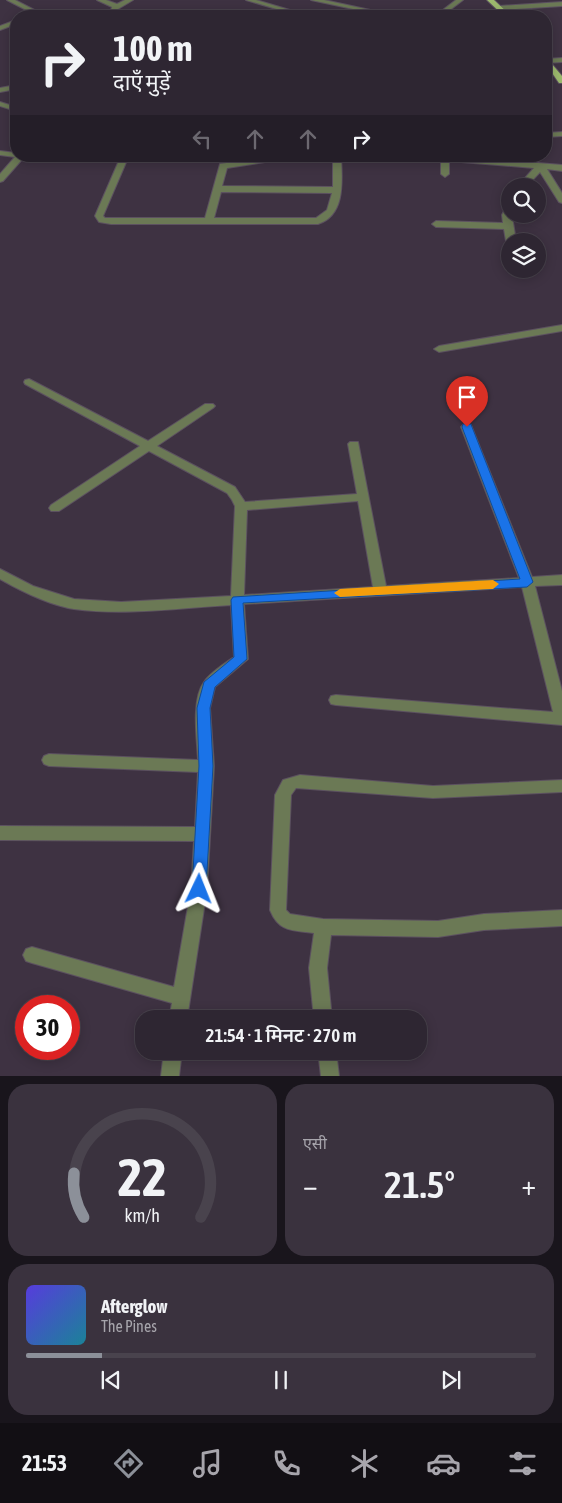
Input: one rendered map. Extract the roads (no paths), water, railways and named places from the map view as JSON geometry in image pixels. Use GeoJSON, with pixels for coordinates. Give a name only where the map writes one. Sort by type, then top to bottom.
{"type":"FeatureCollection","features":[{"type":"Feature","properties":{"kind":"main road"},"geometry":{"type":"LineString","coordinates":[[490,0],[500,8]]}},
{"type":"Feature","properties":{"kind":"main road"},"geometry":{"type":"LineString","coordinates":[[552,67],[562,81]]}},
{"type":"Feature","properties":{"kind":"street"},"geometry":{"type":"LineString","coordinates":[[10,0],[28,10]]}},
{"type":"Feature","properties":{"kind":"street"},"geometry":{"type":"LineString","coordinates":[[100,0],[118,7]]}},
{"type":"Feature","properties":{"kind":"street"},"geometry":{"type":"LineString","coordinates":[[114,10],[130,0]]}},
{"type":"Feature","properties":{"kind":"street"},"geometry":{"type":"LineString","coordinates":[[249,0],[286,10]]}},
{"type":"Feature","properties":{"kind":"street"},"geometry":{"type":"LineString","coordinates":[[314,0],[365,10]]}},
{"type":"Feature","properties":{"kind":"street"},"geometry":{"type":"LineString","coordinates":[[446,10],[460,0]]}},
{"type":"Feature","properties":{"kind":"street"},"geometry":{"type":"LineString","coordinates":[[500,8],[562,4]]}},
{"type":"Feature","properties":{"kind":"street"},"geometry":{"type":"LineString","coordinates":[[0,179],[14,162]]}},
{"type":"Feature","properties":{"kind":"street"},"geometry":{"type":"LineString","coordinates":[[122,162],[99,216],[102,220],[318,221],[327,218],[331,213],[337,190],[337,162]]}},
{"type":"Feature","properties":{"kind":"street"},"geometry":{"type":"LineString","coordinates":[[209,221],[221,162]]}},
{"type":"Feature","properties":{"kind":"street"},"geometry":{"type":"LineString","coordinates":[[444,174],[445,162]]}},
{"type":"Feature","properties":{"kind":"street"},"geometry":{"type":"LineString","coordinates":[[486,162],[562,168]]}},
{"type":"Feature","properties":{"kind":"street"},"geometry":{"type":"LineString","coordinates":[[530,178],[541,166]]}},
{"type":"Feature","properties":{"kind":"street"},"geometry":{"type":"LineString","coordinates":[[541,166],[562,200]]}},
{"type":"Feature","properties":{"kind":"street"},"geometry":{"type":"LineString","coordinates":[[217,188],[337,190]]}},
{"type":"Feature","properties":{"kind":"street"},"geometry":{"type":"LineString","coordinates":[[507,223],[509,233]]}},
{"type":"Feature","properties":{"kind":"street"},"geometry":{"type":"LineString","coordinates":[[436,224],[507,226]]}},
{"type":"Feature","properties":{"kind":"street"},"geometry":{"type":"LineString","coordinates":[[439,348],[562,328]]}},
{"type":"Feature","properties":{"kind":"street"},"geometry":{"type":"LineString","coordinates":[[29,382],[231,490],[241,506],[237,600],[241,659],[209,685],[203,708],[206,766],[199,889],[180,1010]]}},
{"type":"Feature","properties":{"kind":"street"},"geometry":{"type":"LineString","coordinates":[[55,508],[209,406]]}},
{"type":"Feature","properties":{"kind":"street"},"geometry":{"type":"LineString","coordinates":[[336,700],[562,719],[527,582],[467,427]]}},
{"type":"Feature","properties":{"kind":"street"},"geometry":{"type":"LineString","coordinates":[[354,444],[380,591]]}},
{"type":"Feature","properties":{"kind":"street"},"geometry":{"type":"LineString","coordinates":[[241,506],[363,497]]}},
{"type":"Feature","properties":{"kind":"street"},"geometry":{"type":"LineString","coordinates":[[0,573],[28,589],[73,604],[121,606],[562,580]]}},
{"type":"Feature","properties":{"kind":"street"},"geometry":{"type":"LineString","coordinates":[[49,760],[206,766]]}},
{"type":"Feature","properties":{"kind":"street"},"geometry":{"type":"LineString","coordinates":[[562,786],[433,792],[300,781],[292,782],[286,787],[283,795],[278,910],[281,917],[286,921],[323,927],[438,929],[484,922],[562,918]]}},
{"type":"Feature","properties":{"kind":"street"},"geometry":{"type":"LineString","coordinates":[[0,832],[201,834]]}},
{"type":"Feature","properties":{"kind":"street"},"geometry":{"type":"LineString","coordinates":[[322,1010],[318,968],[323,927]]}},
{"type":"Feature","properties":{"kind":"street"},"geometry":{"type":"LineString","coordinates":[[32,955],[182,998]]}},
{"type":"Feature","properties":{"kind":"street"},"geometry":{"type":"LineString","coordinates":[[170,1076],[172,1060]]}},
{"type":"Feature","properties":{"kind":"street"},"geometry":{"type":"LineString","coordinates":[[328,1060],[330,1076]]}}]}
